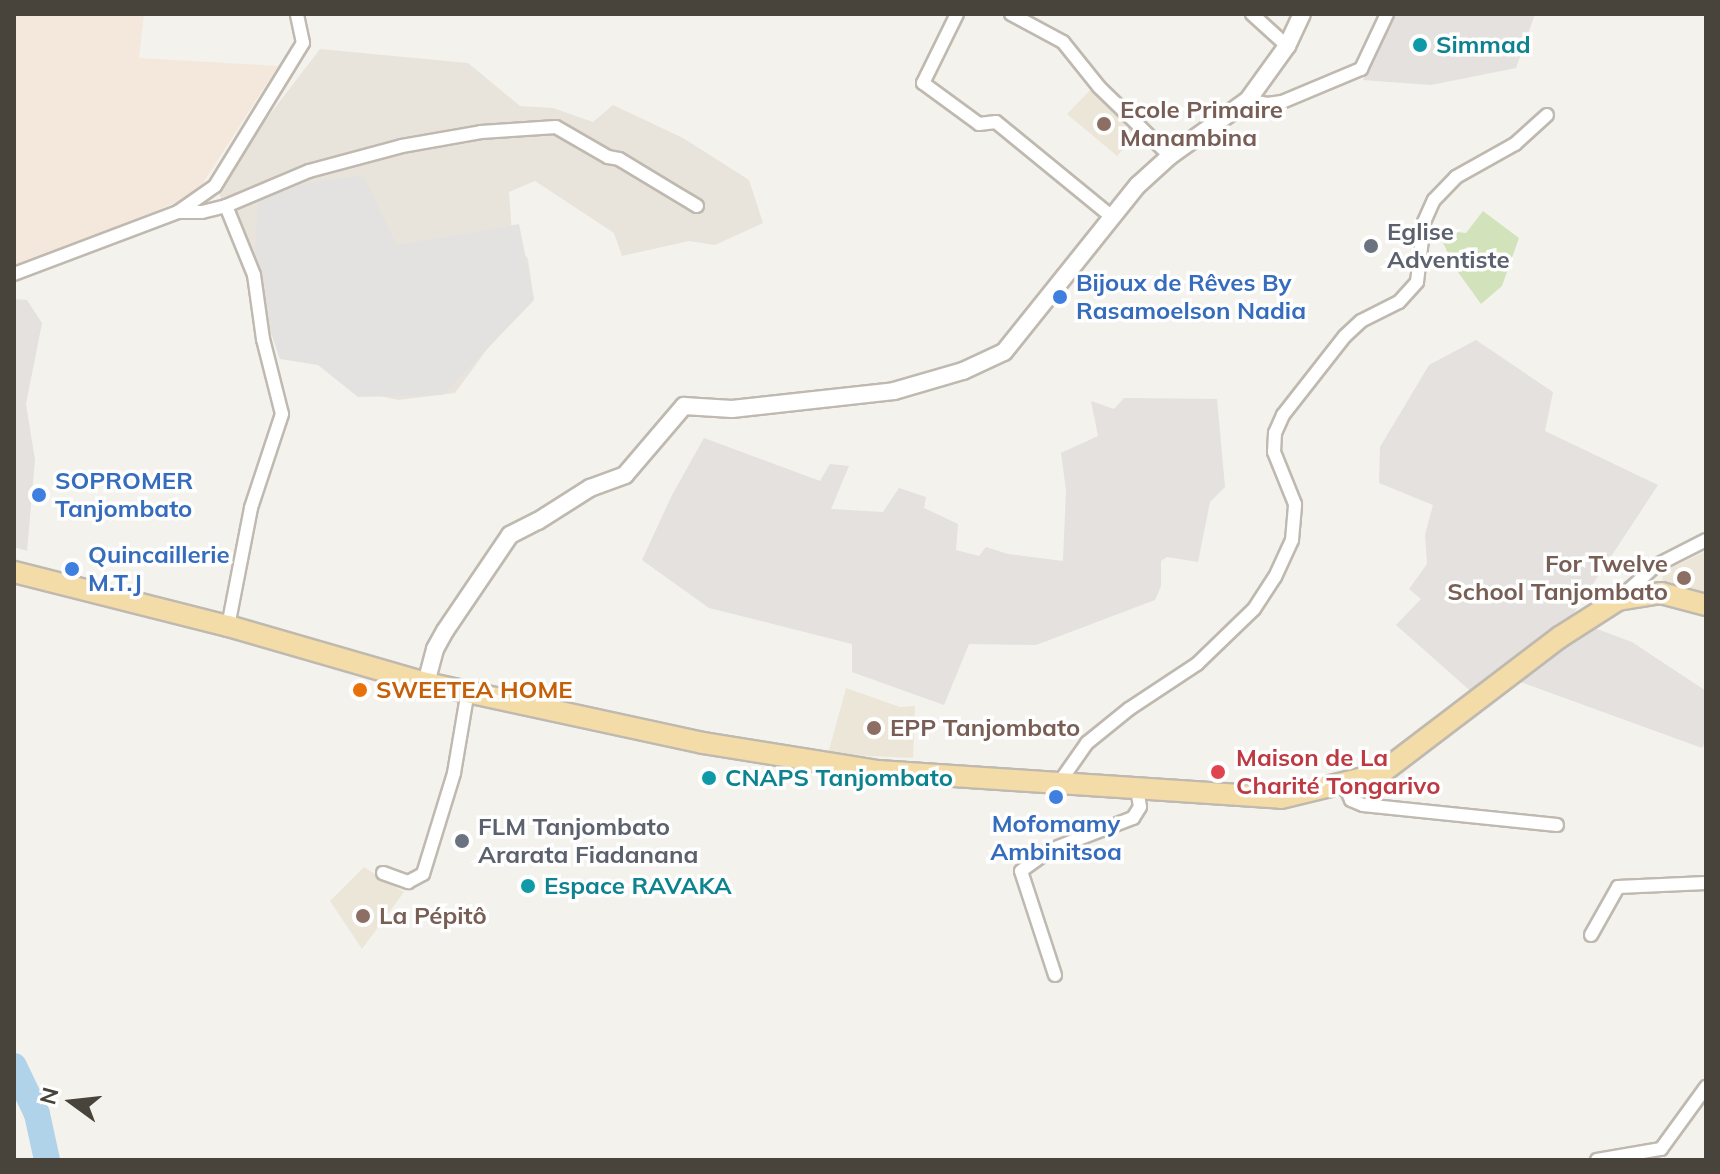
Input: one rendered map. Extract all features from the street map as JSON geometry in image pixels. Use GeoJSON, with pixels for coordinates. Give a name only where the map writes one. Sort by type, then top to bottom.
{"type":"FeatureCollection","features":[{"type":"Feature","properties":{"kind":"main road"},"geometry":{"type":"LineString","coordinates":[[14,572],[228,626],[426,683],[703,743],[849,767],[1281,798],[1380,774],[1560,637],[1618,600],[1661,593],[1706,605]]}},
{"type":"Feature","properties":{"kind":"street"},"geometry":{"type":"LineString","coordinates":[[14,274],[178,212],[215,186],[303,43],[297,14]]}},
{"type":"Feature","properties":{"kind":"street"},"geometry":{"type":"LineString","coordinates":[[957,14],[923,83],[979,124],[996,122],[1112,217]]}},
{"type":"Feature","properties":{"kind":"street"},"geometry":{"type":"LineString","coordinates":[[1011,14],[1063,42],[1099,87],[1170,156]]}},
{"type":"Feature","properties":{"kind":"street"},"geometry":{"type":"LineString","coordinates":[[1252,14],[1287,46]]}},
{"type":"Feature","properties":{"kind":"street"},"geometry":{"type":"LineString","coordinates":[[426,683],[435,649],[445,631],[510,535],[590,488],[625,475],[684,406],[732,409],[894,391],[963,371],[1004,352],[1138,185],[1170,156],[1248,100],[1287,46],[1302,14]]}},
{"type":"Feature","properties":{"kind":"street"},"geometry":{"type":"LineString","coordinates":[[1248,100],[1267,104],[1282,102],[1361,69],[1387,14]]}},
{"type":"Feature","properties":{"kind":"street"},"geometry":{"type":"LineString","coordinates":[[1059,783],[1087,743],[1129,709],[1197,664],[1254,609],[1275,577],[1292,540],[1295,504],[1274,452],[1275,433],[1283,415],[1345,336],[1361,321],[1399,302],[1417,282],[1424,222],[1434,200],[1456,177],[1515,144],[1547,115]]}},
{"type":"Feature","properties":{"kind":"street"},"geometry":{"type":"LineString","coordinates":[[178,212],[202,212],[226,206],[309,171],[402,146],[481,132],[556,127],[608,157],[619,159],[697,206]]}},
{"type":"Feature","properties":{"kind":"street"},"geometry":{"type":"LineString","coordinates":[[226,206],[254,275],[263,339],[282,414],[251,508],[228,626]]}},
{"type":"Feature","properties":{"kind":"street"},"geometry":{"type":"LineString","coordinates":[[1618,600],[1655,566],[1706,540]]}},
{"type":"Feature","properties":{"kind":"street"},"geometry":{"type":"LineString","coordinates":[[383,873],[408,882],[423,874],[454,773],[468,690]]}},
{"type":"Feature","properties":{"kind":"street"},"geometry":{"type":"LineString","coordinates":[[1344,784],[1351,800],[1363,805],[1557,825]]}},
{"type":"Feature","properties":{"kind":"street"},"geometry":{"type":"LineString","coordinates":[[1055,975],[1021,871],[1050,850],[1133,818],[1140,807],[1137,788]]}},
{"type":"Feature","properties":{"kind":"street"},"geometry":{"type":"LineString","coordinates":[[1591,935],[1618,887],[1706,883]]}},
{"type":"Feature","properties":{"kind":"street"},"geometry":{"type":"LineString","coordinates":[[1597,1160],[1661,1149],[1706,1087]]}},
{"type":"Feature","properties":{"kind":"shaded area"},"geometry":{"type":"Polygon","coordinates":[[[14,14],[144,14],[139,58],[278,66],[196,194],[14,271],[14,14]]]}},
{"type":"Feature","properties":{"kind":"shaded area"},"geometry":{"type":"Polygon","coordinates":[[[1392,14],[1535,14],[1516,68],[1431,85],[1363,80],[1392,14]]]}},
{"type":"Feature","properties":{"kind":"shaded area"},"geometry":{"type":"Polygon","coordinates":[[[320,49],[468,63],[520,106],[553,108],[593,122],[613,105],[683,138],[749,180],[763,223],[715,245],[689,241],[622,256],[614,233],[535,181],[509,192],[512,235],[528,259],[534,300],[501,330],[455,393],[398,400],[352,390],[259,273],[215,186],[320,49]]]}},
{"type":"Feature","properties":{"kind":"shaded area","name":"Ecole Primaire Manambina"},"geometry":{"type":"Polygon","coordinates":[[[1094,86],[1138,133],[1117,156],[1067,114],[1094,86]]]}},
{"type":"Feature","properties":{"kind":"shaded area"},"geometry":{"type":"Polygon","coordinates":[[[363,175],[397,245],[519,224],[534,300],[443,395],[358,397],[318,365],[280,359],[253,281],[259,190],[363,175]]]}},
{"type":"Feature","properties":{"kind":"shaded area"},"geometry":{"type":"Polygon","coordinates":[[[14,299],[27,300],[42,323],[26,404],[35,460],[27,551],[14,547],[14,299]]]}},
{"type":"Feature","properties":{"kind":"shaded area"},"geometry":{"type":"Polygon","coordinates":[[[1476,340],[1553,392],[1545,431],[1658,485],[1570,619],[1632,642],[1706,691],[1706,741],[1702,748],[1501,675],[1475,695],[1396,625],[1421,599],[1409,589],[1427,564],[1425,535],[1433,505],[1379,483],[1380,447],[1429,365],[1476,340]]]}},
{"type":"Feature","properties":{"kind":"shaded area"},"geometry":{"type":"Polygon","coordinates":[[[1124,398],[1217,399],[1225,487],[1210,502],[1198,562],[1167,557],[1161,561],[1161,586],[1155,600],[1036,645],[969,644],[944,705],[852,672],[852,644],[709,608],[642,560],[672,495],[704,438],[820,481],[830,464],[849,466],[831,509],[883,512],[899,488],[926,497],[924,508],[958,524],[956,550],[979,556],[986,547],[1008,554],[1063,561],[1066,490],[1061,453],[1098,436],[1091,401],[1114,409],[1124,398]]]}},
{"type":"Feature","properties":{"kind":"shaded area","name":"For Twelve School Tanjombato"},"geometry":{"type":"Polygon","coordinates":[[[1706,551],[1706,595],[1662,583],[1663,572],[1706,551]]]}},
{"type":"Feature","properties":{"kind":"shaded area","name":"EPP Tanjombato"},"geometry":{"type":"Polygon","coordinates":[[[846,688],[900,707],[915,706],[913,758],[828,754],[846,688]]]}},
{"type":"Feature","properties":{"kind":"shaded area","name":"La Pépitô"},"geometry":{"type":"Polygon","coordinates":[[[364,867],[404,892],[362,949],[330,901],[364,867]]]}},
{"type":"Feature","properties":{"kind":"green space"},"geometry":{"type":"Polygon","coordinates":[[[1483,211],[1519,238],[1502,286],[1481,304],[1455,268],[1437,230],[1466,233],[1483,211]]]}},
{"type":"Feature","properties":{"kind":"waterway"},"geometry":{"type":"LineString","coordinates":[[14,1066],[37,1114],[47,1160]]}},
{"type":"Feature","properties":{"kind":"place","name":"Simmad"},"geometry":{"type":"Point","coordinates":[1420,45]}},
{"type":"Feature","properties":{"kind":"place","name":"Ecole Primaire Manambina"},"geometry":{"type":"Point","coordinates":[1104,124]}},
{"type":"Feature","properties":{"kind":"place","name":"Eglise Adventiste"},"geometry":{"type":"Point","coordinates":[1371,246]}},
{"type":"Feature","properties":{"kind":"place","name":"Bijoux de Rêves By Rasamoelson Nadia"},"geometry":{"type":"Point","coordinates":[1060,297]}},
{"type":"Feature","properties":{"kind":"place","name":"SOPROMER Tanjombato"},"geometry":{"type":"Point","coordinates":[39,495]}},
{"type":"Feature","properties":{"kind":"place","name":"Quincaillerie M.T.J"},"geometry":{"type":"Point","coordinates":[72,569]}},
{"type":"Feature","properties":{"kind":"place","name":"For Twelve School Tanjombato"},"geometry":{"type":"Point","coordinates":[1684,578]}},
{"type":"Feature","properties":{"kind":"place","name":"SWEETEA HOME"},"geometry":{"type":"Point","coordinates":[360,690]}},
{"type":"Feature","properties":{"kind":"place","name":"EPP Tanjombato"},"geometry":{"type":"Point","coordinates":[874,728]}},
{"type":"Feature","properties":{"kind":"place","name":"Maison de La Charité Tongarivo"},"geometry":{"type":"Point","coordinates":[1218,772]}},
{"type":"Feature","properties":{"kind":"place","name":"CNAPS Tanjombato"},"geometry":{"type":"Point","coordinates":[709,778]}},
{"type":"Feature","properties":{"kind":"place","name":"Mofomamy Ambinitsoa"},"geometry":{"type":"Point","coordinates":[1056,797]}},
{"type":"Feature","properties":{"kind":"place","name":"FLM Tanjombato Ararata Fiadanana"},"geometry":{"type":"Point","coordinates":[462,841]}},
{"type":"Feature","properties":{"kind":"place","name":"Espace RAVAKA"},"geometry":{"type":"Point","coordinates":[528,886]}},
{"type":"Feature","properties":{"kind":"place","name":"La Pépitô"},"geometry":{"type":"Point","coordinates":[363,916]}}]}
